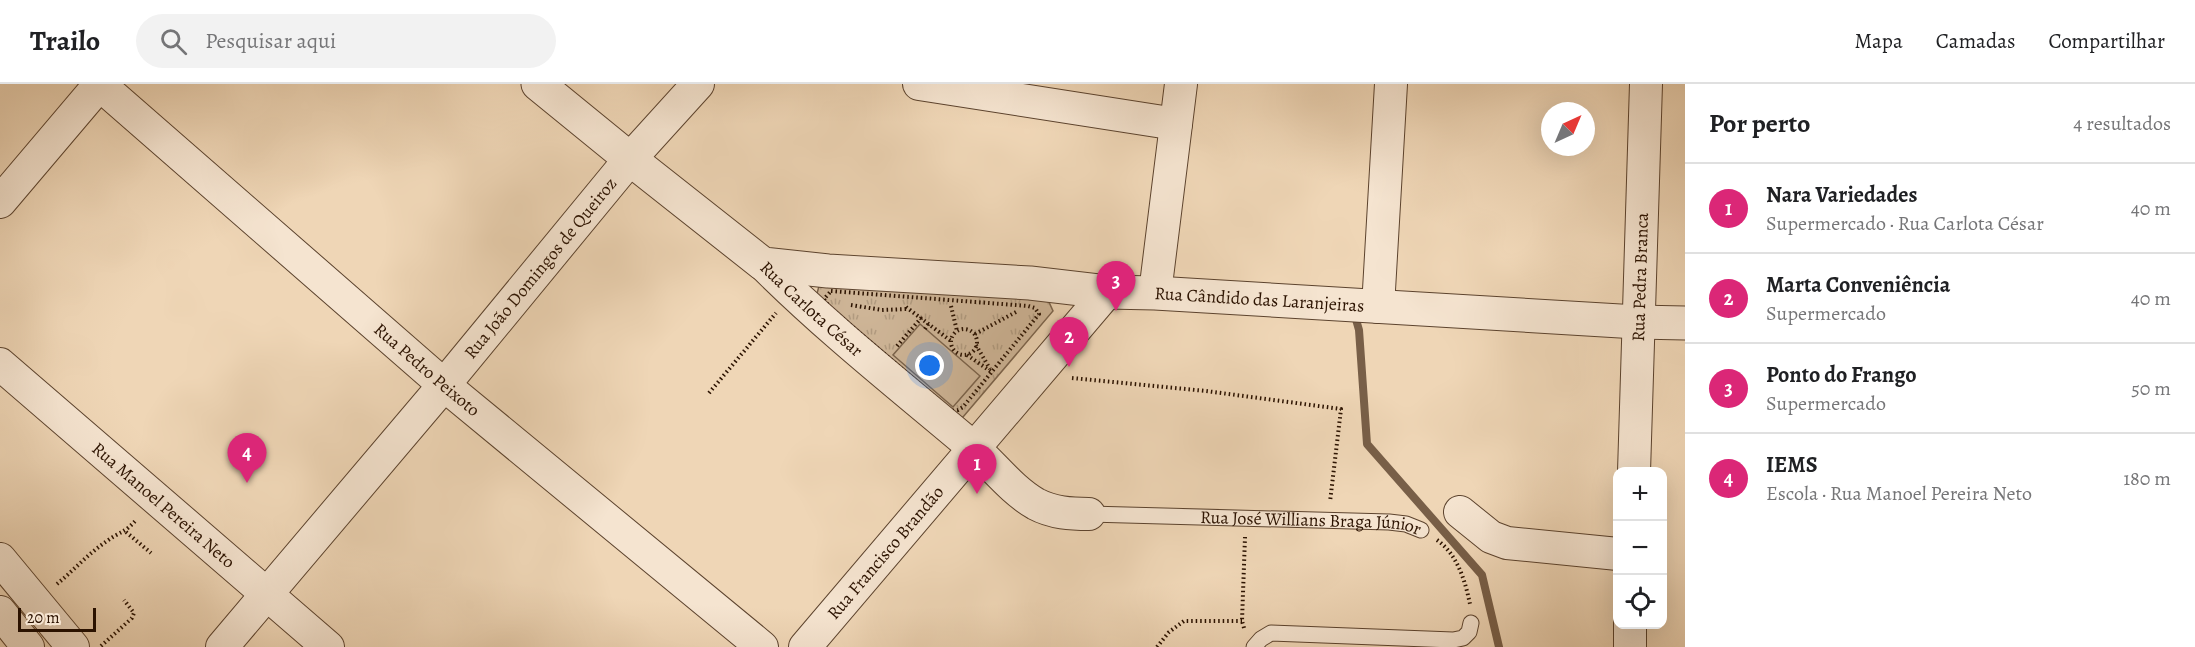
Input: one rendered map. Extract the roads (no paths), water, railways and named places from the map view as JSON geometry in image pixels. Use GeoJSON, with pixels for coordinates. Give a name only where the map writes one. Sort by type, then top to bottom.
{"type":"FeatureCollection","features":[{"type":"Feature","properties":{"kind":"street"},"geometry":{"type":"LineString","coordinates":[[0,202],[100,84]]}},
{"type":"Feature","properties":{"kind":"street","name":"Rua Pedro Peixoto"},"geometry":{"type":"LineString","coordinates":[[100,84],[444,385],[762,647]]}},
{"type":"Feature","properties":{"kind":"street","name":"Rua Carlota César"},"geometry":{"type":"LineString","coordinates":[[538,84],[764,264],[793,293],[883,362],[1012,487],[1035,504],[1049,510],[1070,514],[1089,514]]}},
{"type":"Feature","properties":{"kind":"street","name":"Rua João Domingos de Queiroz"},"geometry":{"type":"LineString","coordinates":[[222,647],[444,385],[630,159],[698,84]]}},
{"type":"Feature","properties":{"kind":"street"},"geometry":{"type":"LineString","coordinates":[[919,84],[1176,124]]}},
{"type":"Feature","properties":{"kind":"street"},"geometry":{"type":"LineString","coordinates":[[1155,293],[1181,84]]}},
{"type":"Feature","properties":{"kind":"street"},"geometry":{"type":"LineString","coordinates":[[1378,307],[1391,84]]}},
{"type":"Feature","properties":{"kind":"street","name":"Rua Pedra Branca"},"geometry":{"type":"LineString","coordinates":[[1634,467],[1646,84]]}},
{"type":"Feature","properties":{"kind":"street","name":"Rua Cândido das Laranjeiras"},"geometry":{"type":"LineString","coordinates":[[764,264],[828,271],[894,285],[1019,282],[1107,292],[1685,323]]}},
{"type":"Feature","properties":{"kind":"street","name":"Rua Francisco Brandão"},"geometry":{"type":"LineString","coordinates":[[805,647],[1107,292]]}},
{"type":"Feature","properties":{"kind":"street","name":"Rua Manoel Pereira Neto"},"geometry":{"type":"LineString","coordinates":[[0,364],[266,596],[328,647]]}},
{"type":"Feature","properties":{"kind":"street"},"geometry":{"type":"LineString","coordinates":[[1460,512],[1491,537],[1507,543],[1613,554]]}},
{"type":"Feature","properties":{"kind":"street"},"geometry":{"type":"LineString","coordinates":[[0,559],[73,647]]}},
{"type":"Feature","properties":{"kind":"street"},"geometry":{"type":"LineString","coordinates":[[0,612],[28,647]]}},
{"type":"Feature","properties":{"kind":"street"},"geometry":{"type":"LineString","coordinates":[[1630,629],[1630,647]]}},
{"type":"Feature","properties":{"kind":"lane","name":"Rua José Willians Braga Júnior"},"geometry":{"type":"LineString","coordinates":[[1089,514],[1389,522],[1407,524],[1421,530]]}},
{"type":"Feature","properties":{"kind":"lane"},"geometry":{"type":"LineString","coordinates":[[1254,647],[1271,633],[1453,640],[1463,638],[1469,632],[1471,623]]}},
{"type":"Feature","properties":{"kind":"waterway"},"geometry":{"type":"LineString","coordinates":[[1355,316],[1359,330],[1367,444],[1482,575],[1499,647]]}},
{"type":"Feature","properties":{"kind":"place","name":"Ponto do Frango"},"geometry":{"type":"Point","coordinates":[1116,311]}},
{"type":"Feature","properties":{"kind":"place","name":"Marta Conveniência"},"geometry":{"type":"Point","coordinates":[1069,367]}},
{"type":"Feature","properties":{"kind":"place","name":"IEMS"},"geometry":{"type":"Point","coordinates":[247,483]}},
{"type":"Feature","properties":{"kind":"place","name":"Nara Variedades"},"geometry":{"type":"Point","coordinates":[977,494]}}]}
